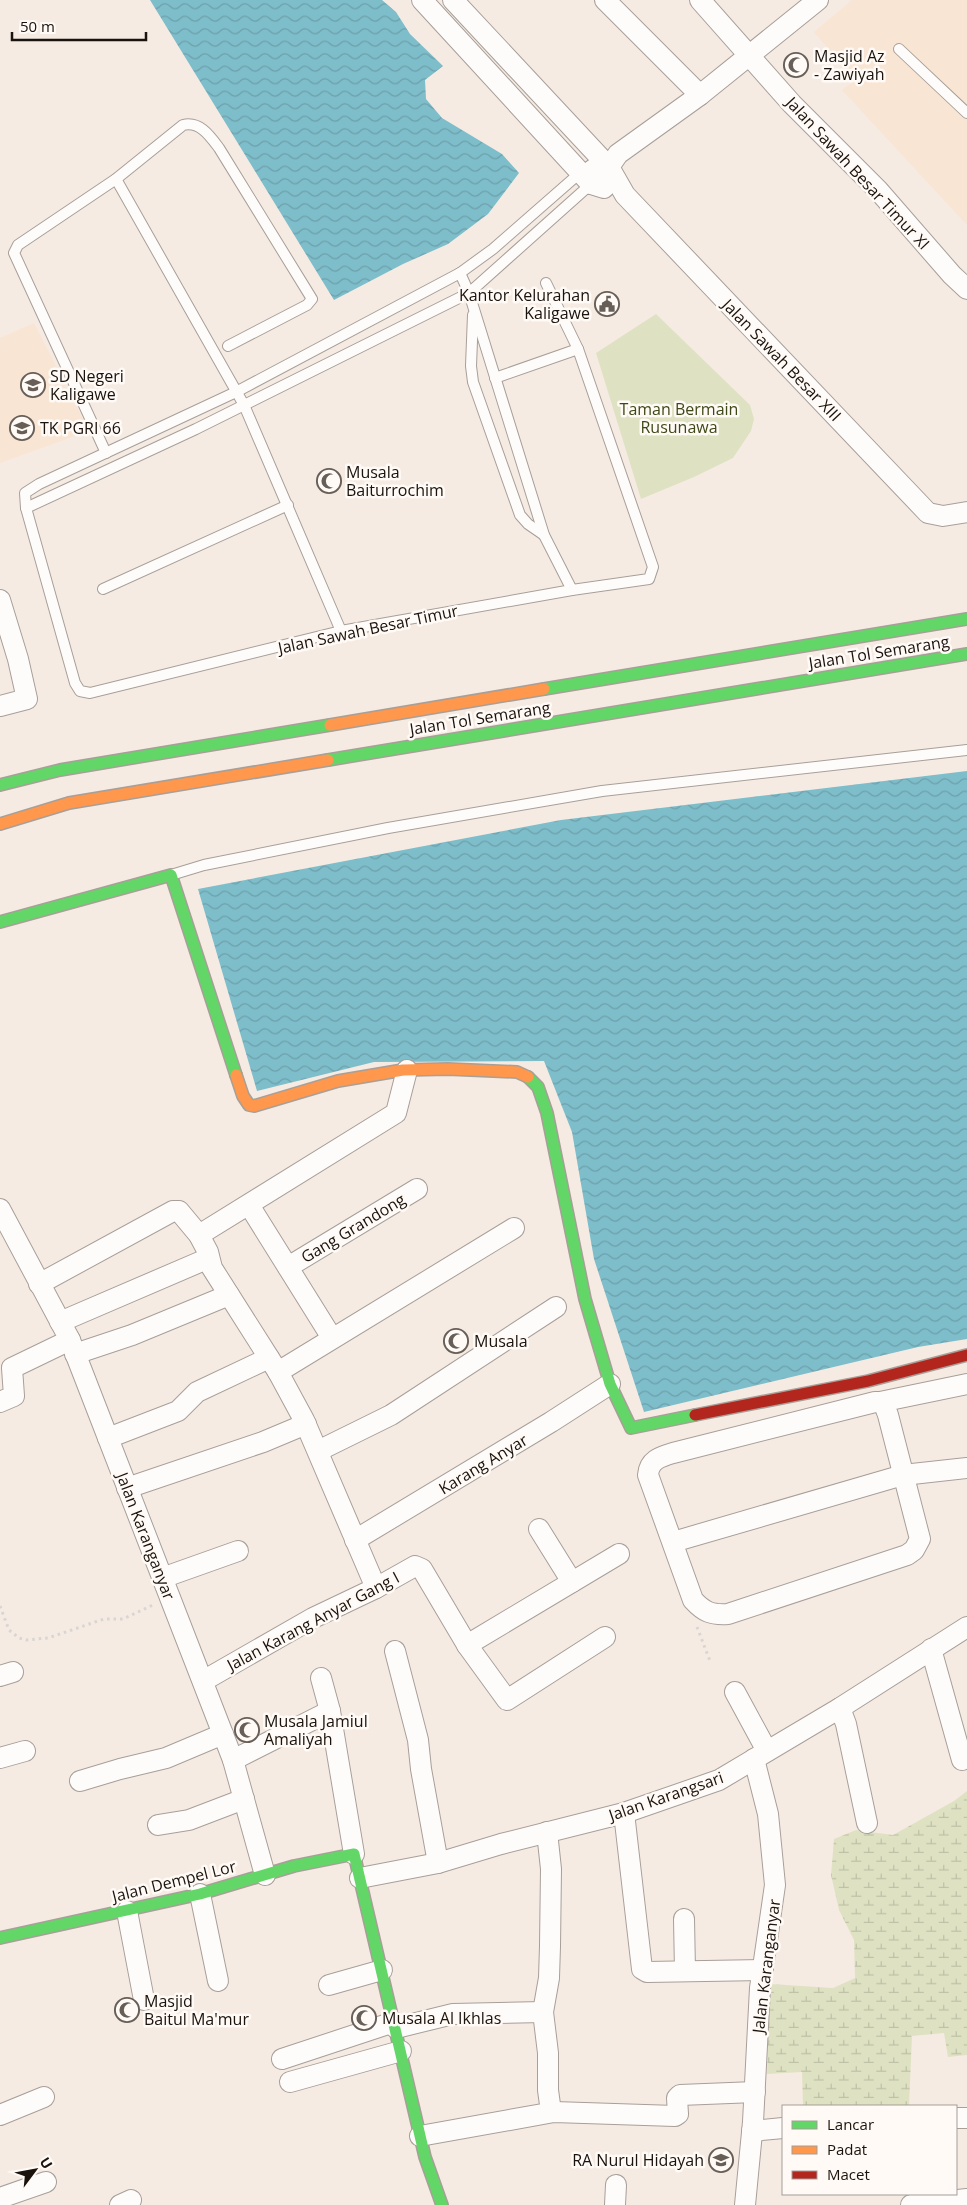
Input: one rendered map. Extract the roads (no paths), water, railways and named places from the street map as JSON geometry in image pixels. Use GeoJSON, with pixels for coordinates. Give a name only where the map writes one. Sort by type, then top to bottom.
{"type":"FeatureCollection","features":[{"type":"Feature","properties":{"kind":"main road","name":"Jalan Tol Semarang"},"geometry":{"type":"LineString","coordinates":[[0,785],[60,770],[967,619]]}},
{"type":"Feature","properties":{"kind":"main road","name":"Jalan Tol Semarang"},"geometry":{"type":"LineString","coordinates":[[0,824],[69,803],[967,654]]}},
{"type":"Feature","properties":{"kind":"main road"},"geometry":{"type":"LineString","coordinates":[[0,922],[171,875],[243,1096],[249,1105],[254,1106],[350,1079],[407,1070],[517,1072],[528,1075],[537,1085],[547,1113],[585,1299],[610,1384],[631,1428],[868,1381],[967,1355]]}},
{"type":"Feature","properties":{"kind":"main road"},"geometry":{"type":"LineString","coordinates":[[354,1854],[420,2136],[442,2205]]}},
{"type":"Feature","properties":{"kind":"main road","name":"Jalan Dempel Lor"},"geometry":{"type":"LineString","coordinates":[[0,1938],[200,1894],[264,1875],[354,1854]]}},
{"type":"Feature","properties":{"kind":"street","name":"Jalan Sawah Besar XIII"},"geometry":{"type":"LineString","coordinates":[[422,0],[586,178],[624,195]]}},
{"type":"Feature","properties":{"kind":"street","name":"Jalan Sawah Besar XIII"},"geometry":{"type":"LineString","coordinates":[[453,0],[609,160],[624,195],[928,513],[943,516],[967,512]]}},
{"type":"Feature","properties":{"kind":"street"},"geometry":{"type":"LineString","coordinates":[[605,0],[700,95]]}},
{"type":"Feature","properties":{"kind":"street","name":"Jalan Sawah Besar Timur XI"},"geometry":{"type":"LineString","coordinates":[[700,0],[792,104],[878,190],[952,276],[967,289]]}},
{"type":"Feature","properties":{"kind":"street"},"geometry":{"type":"LineString","coordinates":[[586,178],[700,95],[818,0]]}},
{"type":"Feature","properties":{"kind":"street"},"geometry":{"type":"LineString","coordinates":[[0,600],[18,659],[27,699],[0,706]]}},
{"type":"Feature","properties":{"kind":"street"},"geometry":{"type":"LineString","coordinates":[[199,1235],[396,1113],[407,1070]]}},
{"type":"Feature","properties":{"kind":"street","name":"Gang Grandong"},"geometry":{"type":"LineString","coordinates":[[288,1267],[417,1189]]}},
{"type":"Feature","properties":{"kind":"street"},"geometry":{"type":"LineString","coordinates":[[249,1205],[332,1338]]}},
{"type":"Feature","properties":{"kind":"street","name":"Jalan Karanganyar"},"geometry":{"type":"LineString","coordinates":[[0,1209],[8,1244],[39,1284],[73,1347],[233,1760],[264,1875]]}},
{"type":"Feature","properties":{"kind":"street"},"geometry":{"type":"LineString","coordinates":[[39,1284],[173,1211],[179,1211],[199,1235],[229,1295],[274,1365],[306,1424],[376,1588]]}},
{"type":"Feature","properties":{"kind":"street"},"geometry":{"type":"LineString","coordinates":[[108,1438],[178,1411],[197,1392],[274,1365],[332,1338],[514,1228]]}},
{"type":"Feature","properties":{"kind":"street"},"geometry":{"type":"LineString","coordinates":[[60,1322],[209,1258]]}},
{"type":"Feature","properties":{"kind":"street"},"geometry":{"type":"LineString","coordinates":[[0,1402],[14,1396],[12,1368],[73,1347],[132,1335],[229,1295]]}},
{"type":"Feature","properties":{"kind":"street"},"geometry":{"type":"LineString","coordinates":[[318,1451],[391,1415],[556,1307]]}},
{"type":"Feature","properties":{"kind":"street","name":"Karang Anyar"},"geometry":{"type":"LineString","coordinates":[[355,1540],[552,1422],[610,1384]]}},
{"type":"Feature","properties":{"kind":"street"},"geometry":{"type":"LineString","coordinates":[[880,1402],[885,1407],[888,1415],[920,1539],[914,1550],[907,1555],[728,1614],[711,1615],[702,1610],[693,1600],[648,1475],[649,1466],[653,1461],[673,1453],[880,1402],[967,1384]]}},
{"type":"Feature","properties":{"kind":"street"},"geometry":{"type":"LineString","coordinates":[[127,1488],[263,1442],[306,1424]]}},
{"type":"Feature","properties":{"kind":"street"},"geometry":{"type":"LineString","coordinates":[[673,1542],[903,1475],[967,1468]]}},
{"type":"Feature","properties":{"kind":"street"},"geometry":{"type":"LineString","coordinates":[[539,1529],[572,1582]]}},
{"type":"Feature","properties":{"kind":"street"},"geometry":{"type":"LineString","coordinates":[[162,1578],[238,1551]]}},
{"type":"Feature","properties":{"kind":"street"},"geometry":{"type":"LineString","coordinates":[[467,1645],[620,1554]]}},
{"type":"Feature","properties":{"kind":"street","name":"Jalan Karang Anyar Gang I"},"geometry":{"type":"LineString","coordinates":[[202,1681],[312,1618],[376,1588],[415,1566],[419,1566],[467,1645],[507,1700],[605,1637]]}},
{"type":"Feature","properties":{"kind":"street","name":"Jalan Karangsari"},"geometry":{"type":"LineString","coordinates":[[360,1878],[438,1863],[547,1832],[624,1813],[719,1780],[840,1708],[967,1627]]}},
{"type":"Feature","properties":{"kind":"street"},"geometry":{"type":"LineString","coordinates":[[931,1649],[962,1760]]}},
{"type":"Feature","properties":{"kind":"street"},"geometry":{"type":"LineString","coordinates":[[395,1651],[418,1740],[420,1769],[438,1863]]}},
{"type":"Feature","properties":{"kind":"street"},"geometry":{"type":"LineString","coordinates":[[321,1678],[330,1711],[354,1854]]}},
{"type":"Feature","properties":{"kind":"street","name":"Jalan Karanganyar"},"geometry":{"type":"LineString","coordinates":[[735,1692],[761,1755],[776,1885],[763,1970],[745,2205]]}},
{"type":"Feature","properties":{"kind":"street"},"geometry":{"type":"LineString","coordinates":[[840,1708],[846,1724],[867,1823]]}},
{"type":"Feature","properties":{"kind":"street"},"geometry":{"type":"LineString","coordinates":[[233,1760],[330,1711]]}},
{"type":"Feature","properties":{"kind":"street"},"geometry":{"type":"LineString","coordinates":[[80,1781],[166,1758],[223,1734]]}},
{"type":"Feature","properties":{"kind":"street"},"geometry":{"type":"LineString","coordinates":[[0,1758],[25,1750]]}},
{"type":"Feature","properties":{"kind":"street"},"geometry":{"type":"LineString","coordinates":[[158,1825],[190,1820],[244,1800]]}},
{"type":"Feature","properties":{"kind":"street"},"geometry":{"type":"LineString","coordinates":[[624,1813],[642,1969],[647,1972],[763,1970]]}},
{"type":"Feature","properties":{"kind":"street"},"geometry":{"type":"LineString","coordinates":[[547,1832],[551,1869],[550,1946],[549,1978],[543,2012],[548,2053],[550,2112]]}},
{"type":"Feature","properties":{"kind":"street"},"geometry":{"type":"LineString","coordinates":[[200,1894],[218,1981]]}},
{"type":"Feature","properties":{"kind":"street"},"geometry":{"type":"LineString","coordinates":[[127,1911],[144,2000]]}},
{"type":"Feature","properties":{"kind":"street"},"geometry":{"type":"LineString","coordinates":[[684,1920],[685,1971]]}},
{"type":"Feature","properties":{"kind":"street"},"geometry":{"type":"LineString","coordinates":[[329,1985],[382,1970]]}},
{"type":"Feature","properties":{"kind":"street"},"geometry":{"type":"LineString","coordinates":[[282,2059],[395,2025],[453,2014],[543,2012]]}},
{"type":"Feature","properties":{"kind":"street"},"geometry":{"type":"LineString","coordinates":[[290,2082],[401,2051]]}},
{"type":"Feature","properties":{"kind":"street"},"geometry":{"type":"LineString","coordinates":[[420,2136],[550,2112],[675,2116],[678,2114],[677,2098],[680,2094],[755,2092]]}},
{"type":"Feature","properties":{"kind":"street"},"geometry":{"type":"LineString","coordinates":[[0,2115],[44,2097]]}},
{"type":"Feature","properties":{"kind":"street"},"geometry":{"type":"LineString","coordinates":[[752,2131],[782,2128]]}},
{"type":"Feature","properties":{"kind":"street"},"geometry":{"type":"LineString","coordinates":[[0,2198],[46,2182]]}},
{"type":"Feature","properties":{"kind":"street"},"geometry":{"type":"LineString","coordinates":[[910,2205],[967,2199]]}},
{"type":"Feature","properties":{"kind":"lane"},"geometry":{"type":"LineString","coordinates":[[899,49],[967,114]]}},
{"type":"Feature","properties":{"kind":"lane"},"geometry":{"type":"LineString","coordinates":[[106,453],[14,253],[18,245],[116,179],[183,125],[195,125],[202,128],[219,148],[312,299],[307,305],[228,346]]}},
{"type":"Feature","properties":{"kind":"lane"},"geometry":{"type":"LineString","coordinates":[[586,178],[469,293],[244,406],[26,508],[25,493],[29,489],[236,392],[460,273],[586,178]]}},
{"type":"Feature","properties":{"kind":"lane"},"geometry":{"type":"LineString","coordinates":[[116,179],[244,406],[288,505],[340,631]]}},
{"type":"Feature","properties":{"kind":"lane"},"geometry":{"type":"LineString","coordinates":[[460,273],[469,293],[544,535],[572,590]]}},
{"type":"Feature","properties":{"kind":"lane"},"geometry":{"type":"LineString","coordinates":[[495,378],[578,349],[546,283]]}},
{"type":"Feature","properties":{"kind":"lane"},"geometry":{"type":"LineString","coordinates":[[473,307],[471,366],[473,382],[503,462],[520,515],[528,524],[544,535]]}},
{"type":"Feature","properties":{"kind":"lane","name":"Jalan Sawah Besar Timur"},"geometry":{"type":"LineString","coordinates":[[26,508],[76,683],[80,691],[90,693],[340,631],[572,590],[648,579],[653,567],[578,349]]}},
{"type":"Feature","properties":{"kind":"lane"},"geometry":{"type":"LineString","coordinates":[[188,414],[196,429]]}},
{"type":"Feature","properties":{"kind":"lane"},"geometry":{"type":"LineString","coordinates":[[503,462],[520,459]]}},
{"type":"Feature","properties":{"kind":"lane"},"geometry":{"type":"LineString","coordinates":[[103,589],[288,505]]}},
{"type":"Feature","properties":{"kind":"lane"},"geometry":{"type":"LineString","coordinates":[[171,875],[204,865],[388,828],[602,791],[967,750]]}},
{"type":"Feature","properties":{"kind":"water"},"geometry":{"type":"Polygon","coordinates":[[[150,0],[382,0],[396,12],[410,34],[443,66],[425,80],[426,99],[442,118],[502,154],[519,173],[488,214],[448,244],[403,264],[334,300],[150,0]]]}},
{"type":"Feature","properties":{"kind":"water"},"geometry":{"type":"Polygon","coordinates":[[[967,771],[967,1339],[918,1347],[644,1412],[594,1259],[572,1132],[544,1061],[374,1062],[257,1091],[198,889],[561,820],[967,771]]]}},
{"type":"Feature","properties":{"kind":"place","name":"Masjid Az - Zawiyah"},"geometry":{"type":"Point","coordinates":[796,65]}},
{"type":"Feature","properties":{"kind":"place","name":"Kantor Kelurahan Kaligawe"},"geometry":{"type":"Point","coordinates":[607,304]}},
{"type":"Feature","properties":{"kind":"place","name":"SD Negeri Kaligawe"},"geometry":{"type":"Point","coordinates":[33,385]}},
{"type":"Feature","properties":{"kind":"place","name":"TK PGRI 66"},"geometry":{"type":"Point","coordinates":[22,428]}},
{"type":"Feature","properties":{"kind":"place","name":"Musala Baiturrochim"},"geometry":{"type":"Point","coordinates":[329,481]}},
{"type":"Feature","properties":{"kind":"place","name":"Musala"},"geometry":{"type":"Point","coordinates":[456,1341]}},
{"type":"Feature","properties":{"kind":"place","name":"Musala Jamiul Amaliyah"},"geometry":{"type":"Point","coordinates":[247,1730]}},
{"type":"Feature","properties":{"kind":"place","name":"Masjid Baitul Ma'mur"},"geometry":{"type":"Point","coordinates":[127,2010]}},
{"type":"Feature","properties":{"kind":"place","name":"Musala Al Ikhlas"},"geometry":{"type":"Point","coordinates":[364,2018]}},
{"type":"Feature","properties":{"kind":"place","name":"RA Nurul Hidayah"},"geometry":{"type":"Point","coordinates":[721,2160]}},
{"type":"Feature","properties":{"kind":"park label","name":"Taman Bermain Rusunawa"},"geometry":{"type":"Point","coordinates":[679,418]}}]}
